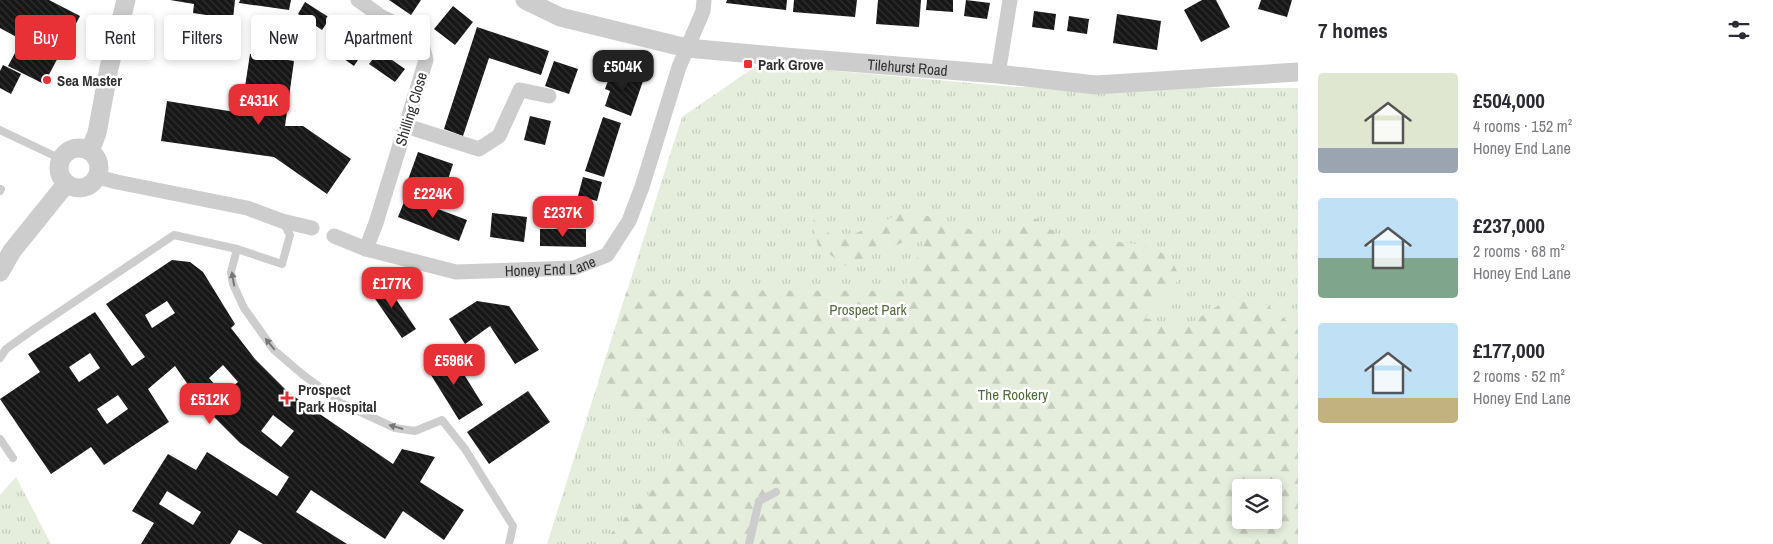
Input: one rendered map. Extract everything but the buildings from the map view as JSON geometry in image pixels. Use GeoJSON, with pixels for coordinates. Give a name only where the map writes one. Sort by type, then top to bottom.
{"type":"FeatureCollection","features":[{"type":"Feature","properties":{"kind":"street"},"geometry":{"type":"LineString","coordinates":[[90,151],[97,133],[109,68],[126,0]]}},
{"type":"Feature","properties":{"kind":"street","name":"Shilling Close"},"geometry":{"type":"LineString","coordinates":[[358,0],[382,17],[408,30],[422,44],[426,60],[376,223],[366,249]]}},
{"type":"Feature","properties":{"kind":"street","name":"Tilehurst Road"},"geometry":{"type":"LineString","coordinates":[[525,0],[560,17],[686,48],[998,74],[1096,85],[1298,72]]}},
{"type":"Feature","properties":{"kind":"street"},"geometry":{"type":"LineString","coordinates":[[998,74],[1010,0]]}},
{"type":"Feature","properties":{"kind":"street"},"geometry":{"type":"LineString","coordinates":[[686,48],[700,4]]}},
{"type":"Feature","properties":{"kind":"street","name":"Honey End Lane"},"geometry":{"type":"LineString","coordinates":[[334,236],[366,249],[456,272],[574,268],[607,255],[629,221],[642,187],[686,48]]}},
{"type":"Feature","properties":{"kind":"street"},"geometry":{"type":"LineString","coordinates":[[406,126],[479,149],[499,136],[520,90],[549,96]]}},
{"type":"Feature","properties":{"kind":"street"},"geometry":{"type":"LineString","coordinates":[[84,148],[90,151],[98,160],[98,176],[94,182],[84,188],[77,189],[66,184],[59,172],[61,159],[70,150],[84,148]]}},
{"type":"Feature","properties":{"kind":"street"},"geometry":{"type":"LineString","coordinates":[[98,176],[117,182],[247,208],[282,221],[312,228]]}},
{"type":"Feature","properties":{"kind":"street"},"geometry":{"type":"LineString","coordinates":[[0,272],[12,251],[66,184]]}},
{"type":"Feature","properties":{"kind":"lane"},"geometry":{"type":"LineString","coordinates":[[0,130],[61,159]]}},
{"type":"Feature","properties":{"kind":"lane"},"geometry":{"type":"LineString","coordinates":[[0,358],[6,349],[34,329],[174,235],[237,249],[282,264],[290,235],[282,221]]}},
{"type":"Feature","properties":{"kind":"lane"},"geometry":{"type":"LineString","coordinates":[[237,249],[231,272],[233,284],[244,308],[274,350],[341,403],[395,428],[415,431],[442,420],[465,449],[513,526],[509,544]]}},
{"type":"Feature","properties":{"kind":"lane"},"geometry":{"type":"LineString","coordinates":[[0,439],[13,458]]}},
{"type":"Feature","properties":{"kind":"lane"},"geometry":{"type":"LineString","coordinates":[[749,544],[759,501],[776,492]]}},
{"type":"Feature","properties":{"kind":"green space","name":"Prospect Park"},"geometry":{"type":"Polygon","coordinates":[[[759,64],[1015,87],[1298,88],[1298,544],[547,544],[682,117],[759,64]]]}},
{"type":"Feature","properties":{"kind":"green space","name":"The Rookery"},"geometry":{"type":"Polygon","coordinates":[[[909,210],[984,234],[1009,239],[1026,212],[1064,237],[1131,243],[1162,253],[1173,264],[1179,279],[1145,318],[1183,328],[1233,296],[1261,300],[1298,330],[1298,544],[601,544],[690,450],[598,382],[627,290],[903,291],[928,232],[846,266],[818,246],[812,218],[838,241],[909,210]]]}},
{"type":"Feature","properties":{"kind":"green space"},"geometry":{"type":"Polygon","coordinates":[[[16,477],[51,544],[0,544],[0,495],[16,477]]]}},
{"type":"Feature","properties":{"kind":"place","name":"Park Grove"},"geometry":{"type":"Point","coordinates":[748,64]}},
{"type":"Feature","properties":{"kind":"place","name":"Sea Master"},"geometry":{"type":"Point","coordinates":[47,80]}},
{"type":"Feature","properties":{"kind":"place","name":"Prospect Park Hospital"},"geometry":{"type":"Point","coordinates":[287,398]}}]}
